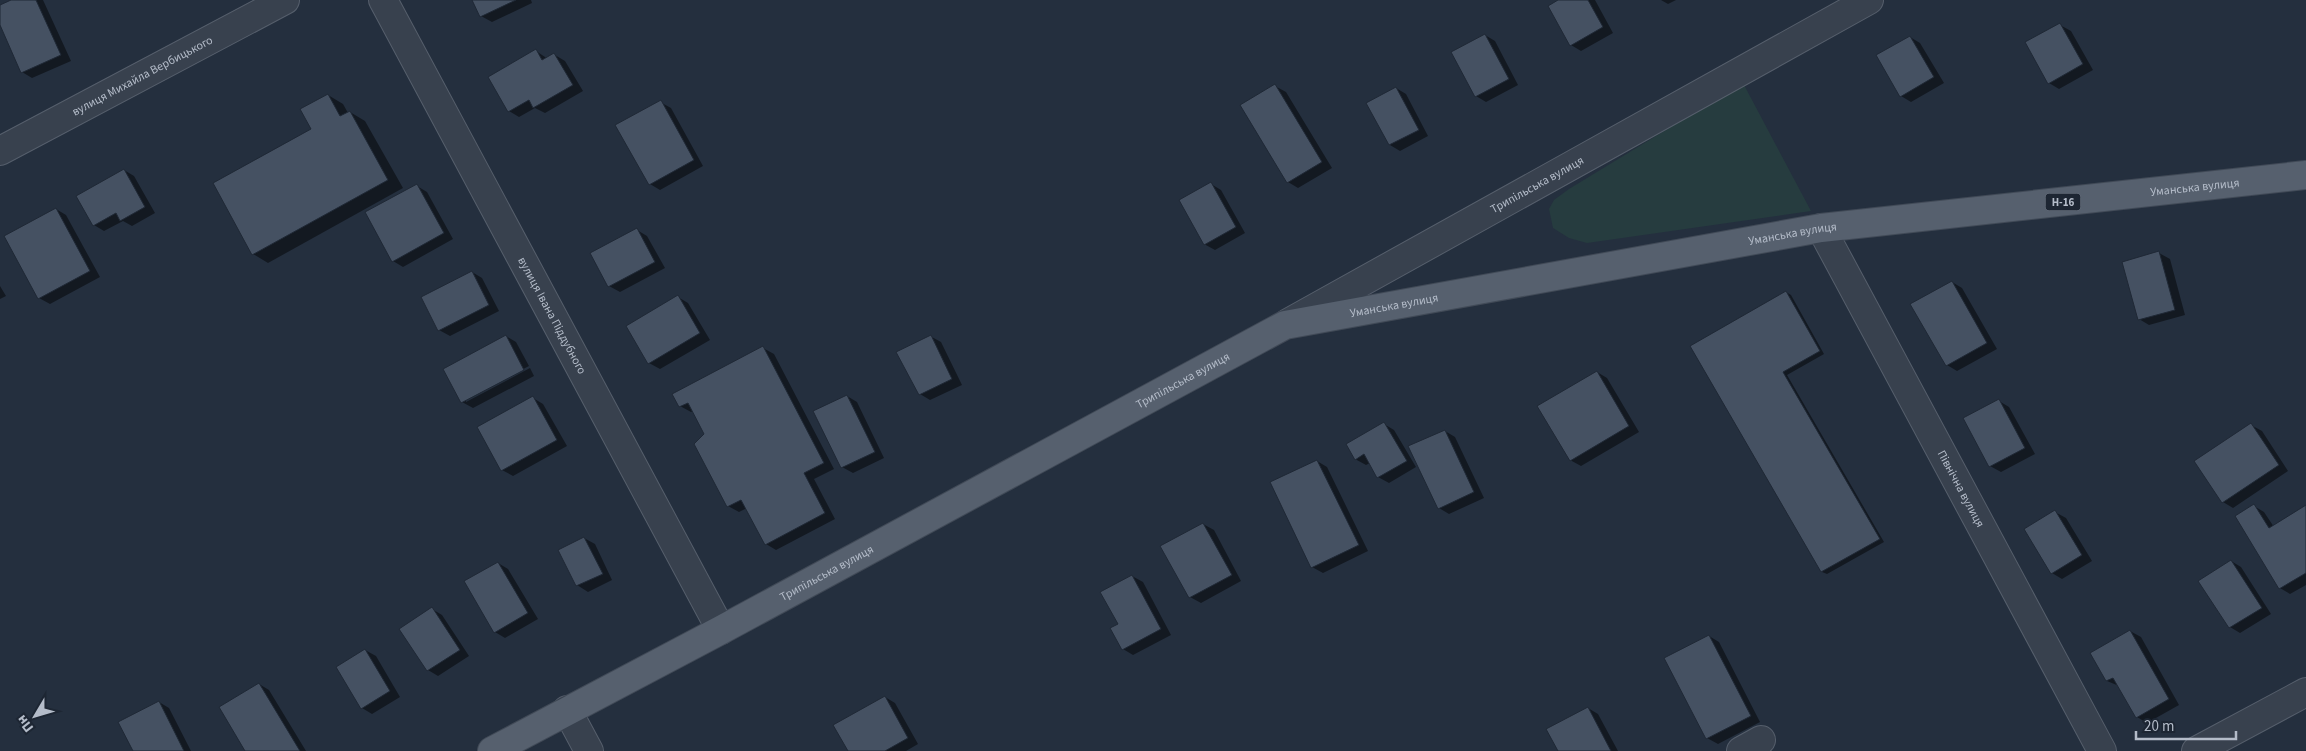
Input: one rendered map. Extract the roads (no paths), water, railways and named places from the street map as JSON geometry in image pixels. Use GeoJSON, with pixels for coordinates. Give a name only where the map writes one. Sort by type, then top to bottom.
{"type":"FeatureCollection","features":[{"type":"Feature","properties":{"kind":"main road","name":"Уманська вулиця"},"geometry":{"type":"LineString","coordinates":[[1285,325],[1821,228],[2306,175]]}},
{"type":"Feature","properties":{"kind":"main road","name":"Трипільська вулиця"},"geometry":{"type":"LineString","coordinates":[[492,751],[721,630],[1285,325]]}},
{"type":"Feature","properties":{"kind":"street","name":"вулиця Михайла Вербицького"},"geometry":{"type":"LineString","coordinates":[[0,152],[285,0]]}},
{"type":"Feature","properties":{"kind":"street","name":"вулиця Івана Піддубного"},"geometry":{"type":"LineString","coordinates":[[383,0],[721,630]]}},
{"type":"Feature","properties":{"kind":"street","name":"Трипільська вулиця"},"geometry":{"type":"LineString","coordinates":[[1285,325],[1869,0]]}},
{"type":"Feature","properties":{"kind":"street","name":"Північна вулиця"},"geometry":{"type":"LineString","coordinates":[[1821,228],[2102,751]]}},
{"type":"Feature","properties":{"kind":"street"},"geometry":{"type":"LineString","coordinates":[[2196,751],[2306,692]]}},
{"type":"Feature","properties":{"kind":"street"},"geometry":{"type":"LineString","coordinates":[[567,710],[589,751]]}}]}
